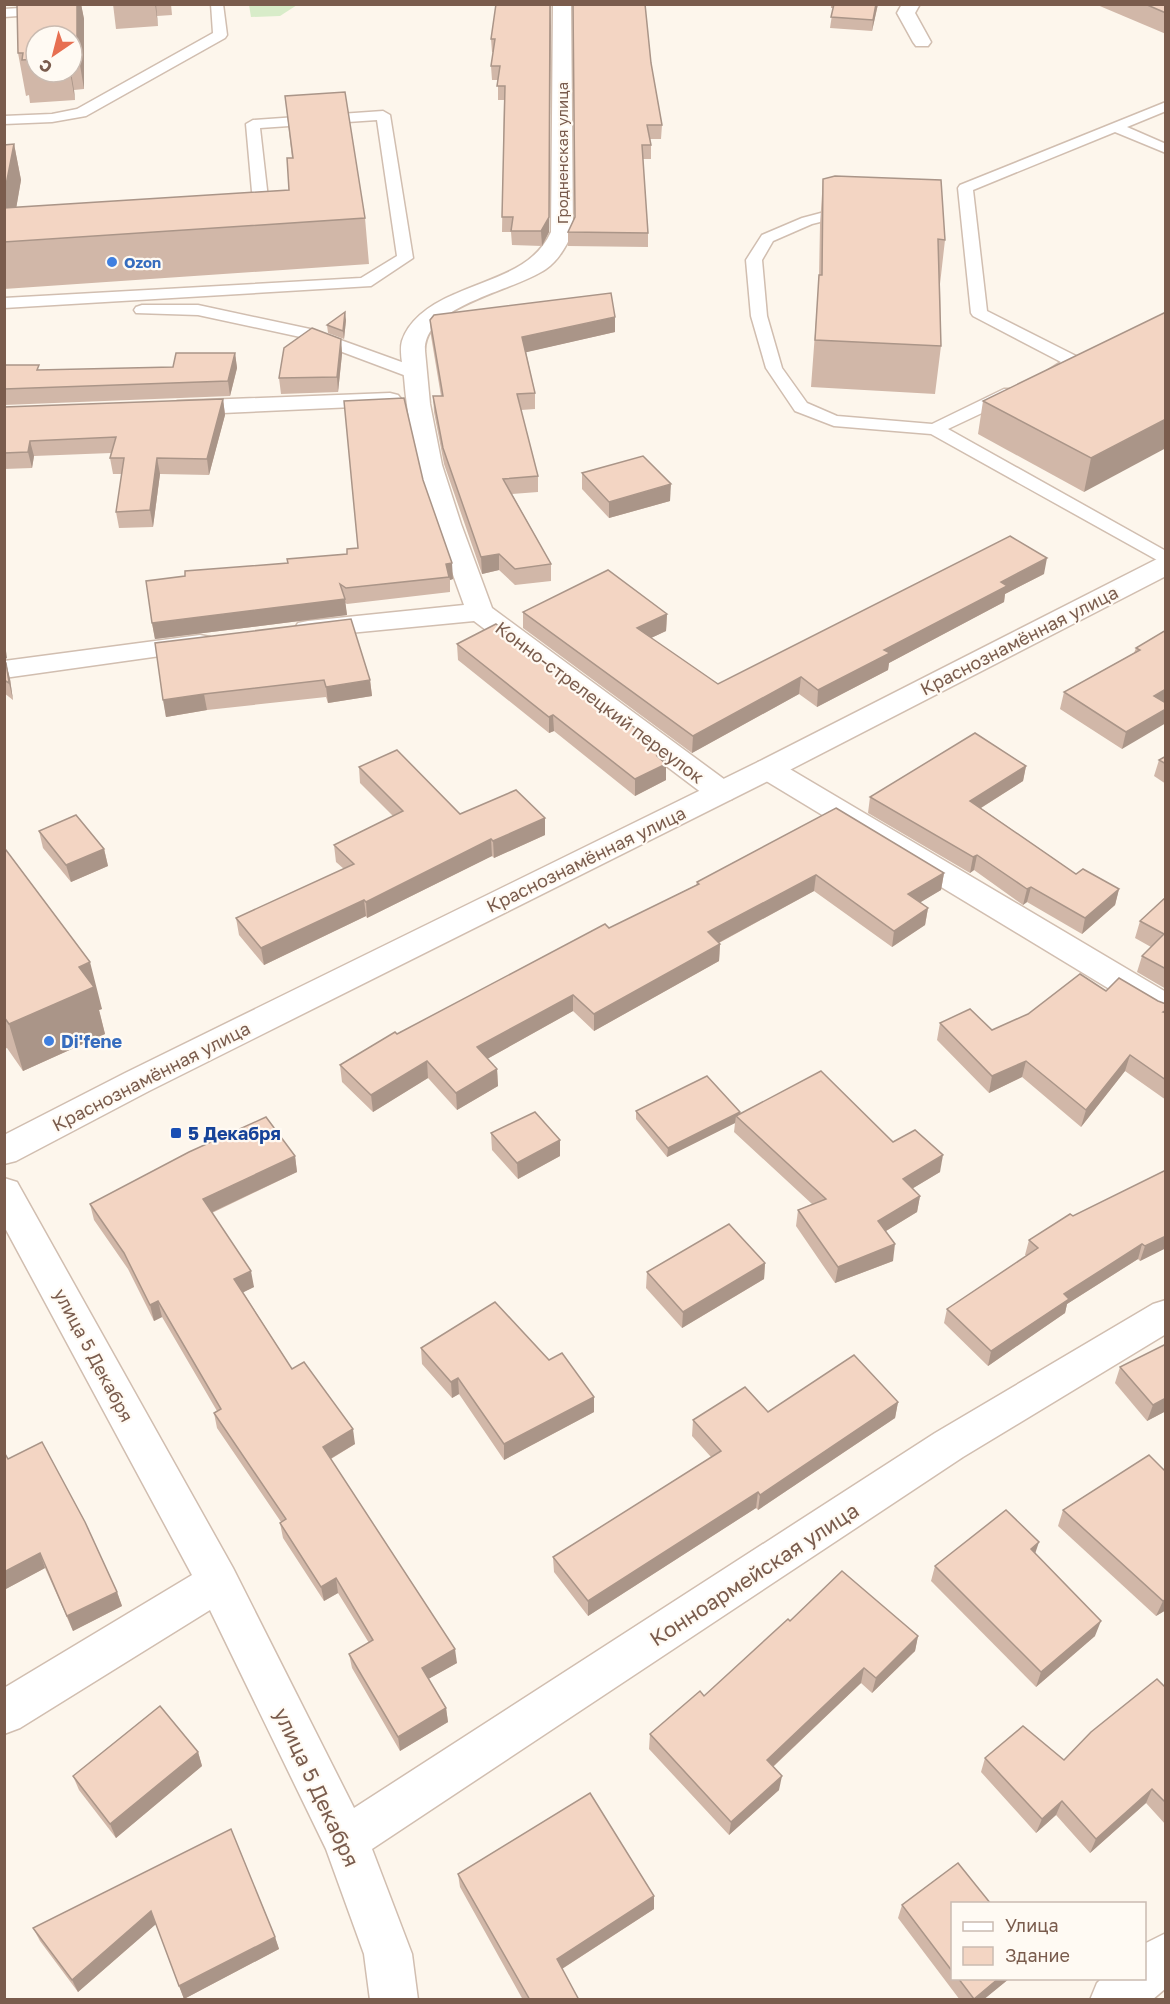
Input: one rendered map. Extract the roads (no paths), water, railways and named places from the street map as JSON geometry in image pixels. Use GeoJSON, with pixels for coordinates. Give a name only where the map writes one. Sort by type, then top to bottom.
{"type":"FeatureCollection","features":[{"type":"Feature","properties":{"kind":"street","name":"Гродненская улица"},"geometry":{"type":"LineString","coordinates":[[480,612],[434,488],[416,399],[414,341],[432,314],[480,290],[543,264],[556,248],[562,232],[562,4]]}},
{"type":"Feature","properties":{"kind":"street"},"geometry":{"type":"LineString","coordinates":[[911,4],[906,12],[922,42]]}},
{"type":"Feature","properties":{"kind":"street"},"geometry":{"type":"LineString","coordinates":[[158,409],[416,399]]}},
{"type":"Feature","properties":{"kind":"street","name":"Краснознамённая улица"},"geometry":{"type":"LineString","coordinates":[[4,1151],[147,1076],[768,769],[1166,565]]}},
{"type":"Feature","properties":{"kind":"street"},"geometry":{"type":"LineString","coordinates":[[282,632],[480,612]]}},
{"type":"Feature","properties":{"kind":"street","name":"Конно-стрелецкий переулок"},"geometry":{"type":"LineString","coordinates":[[480,612],[721,792]]}},
{"type":"Feature","properties":{"kind":"street"},"geometry":{"type":"LineString","coordinates":[[4,670],[223,640]]}},
{"type":"Feature","properties":{"kind":"street"},"geometry":{"type":"LineString","coordinates":[[768,769],[1166,1008]]}},
{"type":"Feature","properties":{"kind":"street","name":"улица 5 Декабря"},"geometry":{"type":"LineString","coordinates":[[4,1192],[218,1582],[346,1840],[388,1954],[394,2000]]}},
{"type":"Feature","properties":{"kind":"street","name":"Конноармейская улица"},"geometry":{"type":"LineString","coordinates":[[346,1840],[949,1445],[1166,1315]]}},
{"type":"Feature","properties":{"kind":"street"},"geometry":{"type":"LineString","coordinates":[[4,1713],[218,1582]]}},
{"type":"Feature","properties":{"kind":"street"},"geometry":{"type":"LineString","coordinates":[[1146,1973],[1166,1957]]}},
{"type":"Feature","properties":{"kind":"street"},"geometry":{"type":"LineString","coordinates":[[1114,2000],[1138,1980]]}},
{"type":"Feature","properties":{"kind":"lane"},"geometry":{"type":"LineString","coordinates":[[4,13],[74,8],[74,4]]}},
{"type":"Feature","properties":{"kind":"lane"},"geometry":{"type":"LineString","coordinates":[[4,120],[52,118],[81,113],[219,35],[217,4]]}},
{"type":"Feature","properties":{"kind":"lane"},"geometry":{"type":"LineString","coordinates":[[1042,378],[1074,362],[979,313],[960,189],[1166,106]]}},
{"type":"Feature","properties":{"kind":"lane"},"geometry":{"type":"LineString","coordinates":[[4,303],[365,283],[405,258],[383,115],[253,124],[259,232]]}},
{"type":"Feature","properties":{"kind":"lane"},"geometry":{"type":"LineString","coordinates":[[1115,127],[1166,149]]}},
{"type":"Feature","properties":{"kind":"lane"},"geometry":{"type":"LineString","coordinates":[[867,207],[807,221],[767,238],[754,260],[759,316],[774,368],[801,407],[834,421],[935,429],[1166,559]]}},
{"type":"Feature","properties":{"kind":"lane"},"geometry":{"type":"LineString","coordinates":[[266,272],[267,288]]}},
{"type":"Feature","properties":{"kind":"lane"},"geometry":{"type":"LineString","coordinates":[[4,311],[198,310],[310,334],[415,373]]}},
{"type":"Feature","properties":{"kind":"lane"},"geometry":{"type":"LineString","coordinates":[[935,429],[1021,388]]}},
{"type":"Feature","properties":{"kind":"place","name":"Ozon"},"geometry":{"type":"Point","coordinates":[112,262]}},
{"type":"Feature","properties":{"kind":"place","name":"Di'fene"},"geometry":{"type":"Point","coordinates":[49,1041]}},
{"type":"Feature","properties":{"kind":"place","name":"5 Декабря"},"geometry":{"type":"Point","coordinates":[176,1133]}}]}
